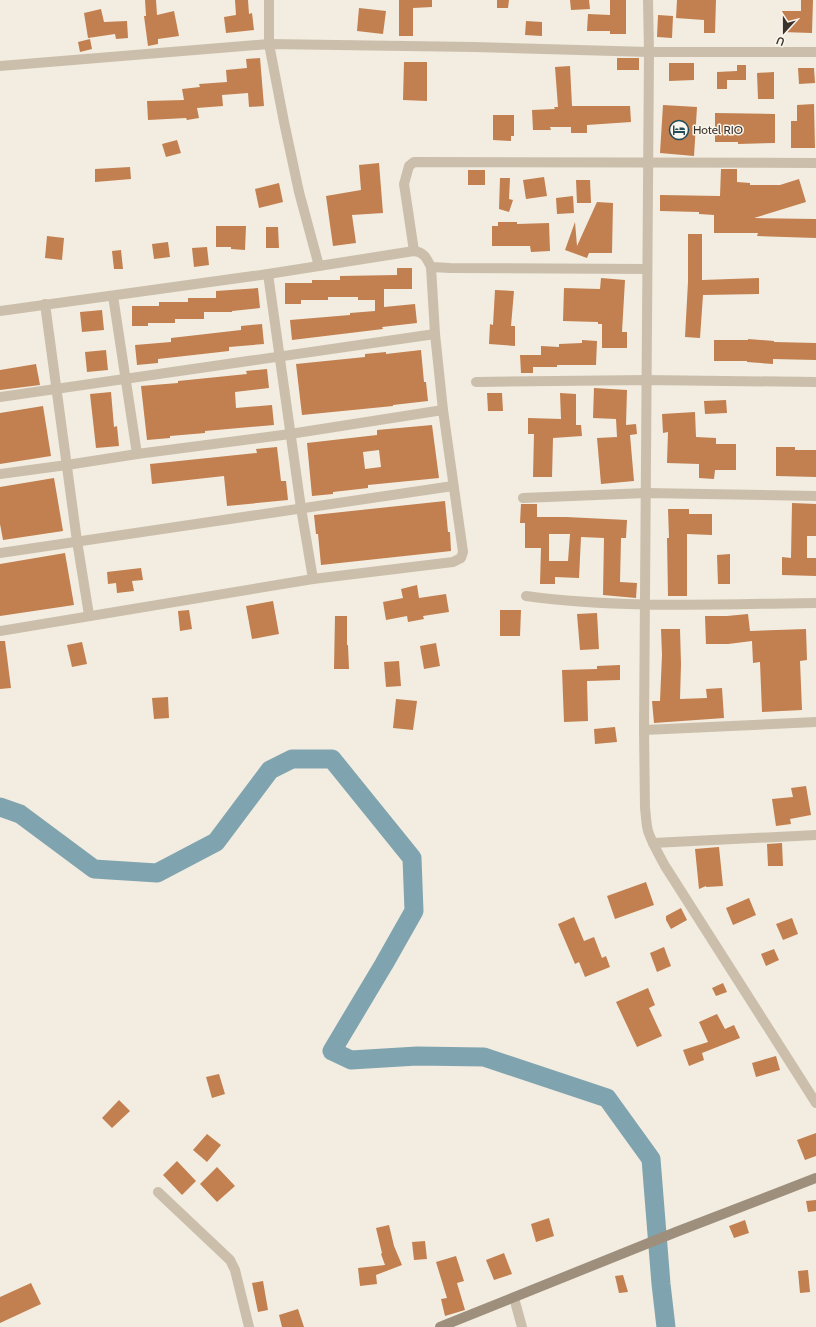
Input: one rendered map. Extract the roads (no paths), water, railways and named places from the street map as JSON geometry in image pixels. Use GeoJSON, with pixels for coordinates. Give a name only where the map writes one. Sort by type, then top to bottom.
{"type":"FeatureCollection","features":[{"type":"Feature","properties":{"kind":"street"},"geometry":{"type":"LineString","coordinates":[[269,0],[270,44],[284,122],[299,192],[319,266]]}},
{"type":"Feature","properties":{"kind":"street"},"geometry":{"type":"LineString","coordinates":[[648,0],[646,605],[644,730],[645,808],[648,830],[665,866],[816,1103]]}},
{"type":"Feature","properties":{"kind":"street"},"geometry":{"type":"LineString","coordinates":[[0,66],[270,44],[474,47],[649,52],[816,52]]}},
{"type":"Feature","properties":{"kind":"street"},"geometry":{"type":"LineString","coordinates":[[414,251],[404,184],[409,166],[414,162],[816,162]]}},
{"type":"Feature","properties":{"kind":"street"},"geometry":{"type":"LineString","coordinates":[[0,310],[268,274],[414,251],[423,254],[431,266],[435,334],[443,410],[463,552],[458,561],[313,579],[0,631]]}},
{"type":"Feature","properties":{"kind":"street"},"geometry":{"type":"LineString","coordinates":[[431,266],[450,268],[647,270]]}},
{"type":"Feature","properties":{"kind":"street"},"geometry":{"type":"LineString","coordinates":[[268,274],[290,434],[313,579]]}},
{"type":"Feature","properties":{"kind":"street"},"geometry":{"type":"LineString","coordinates":[[113,296],[137,454]]}},
{"type":"Feature","properties":{"kind":"street"},"geometry":{"type":"LineString","coordinates":[[45,304],[77,541],[89,615]]}},
{"type":"Feature","properties":{"kind":"street"},"geometry":{"type":"LineString","coordinates":[[0,397],[435,334]]}},
{"type":"Feature","properties":{"kind":"street"},"geometry":{"type":"LineString","coordinates":[[476,382],[646,380],[816,382]]}},
{"type":"Feature","properties":{"kind":"street"},"geometry":{"type":"LineString","coordinates":[[0,474],[290,434],[443,410]]}},
{"type":"Feature","properties":{"kind":"street"},"geometry":{"type":"LineString","coordinates":[[0,553],[453,486]]}},
{"type":"Feature","properties":{"kind":"street"},"geometry":{"type":"LineString","coordinates":[[523,498],[646,493],[816,496]]}},
{"type":"Feature","properties":{"kind":"street"},"geometry":{"type":"LineString","coordinates":[[526,596],[582,602],[646,605],[816,603]]}},
{"type":"Feature","properties":{"kind":"street"},"geometry":{"type":"LineString","coordinates":[[644,730],[816,722]]}},
{"type":"Feature","properties":{"kind":"street"},"geometry":{"type":"LineString","coordinates":[[653,843],[816,835]]}},
{"type":"Feature","properties":{"kind":"street"},"geometry":{"type":"LineString","coordinates":[[440,1327],[676,1232],[816,1178]]}},
{"type":"Feature","properties":{"kind":"street"},"geometry":{"type":"LineString","coordinates":[[158,1192],[230,1260],[235,1270],[249,1327]]}},
{"type":"Feature","properties":{"kind":"street"},"geometry":{"type":"LineString","coordinates":[[514,1298],[522,1327]]}},
{"type":"Feature","properties":{"kind":"waterway"},"geometry":{"type":"LineString","coordinates":[[0,807],[20,814],[94,869],[157,873],[216,842],[270,770],[292,759],[332,759],[412,858],[414,911],[332,1051],[351,1060],[417,1056],[484,1057],[607,1098],[651,1159],[666,1327]]}},
{"type":"Feature","properties":{"kind":"place","name":"Hotel RIO"},"geometry":{"type":"Point","coordinates":[679,130]}}]}
